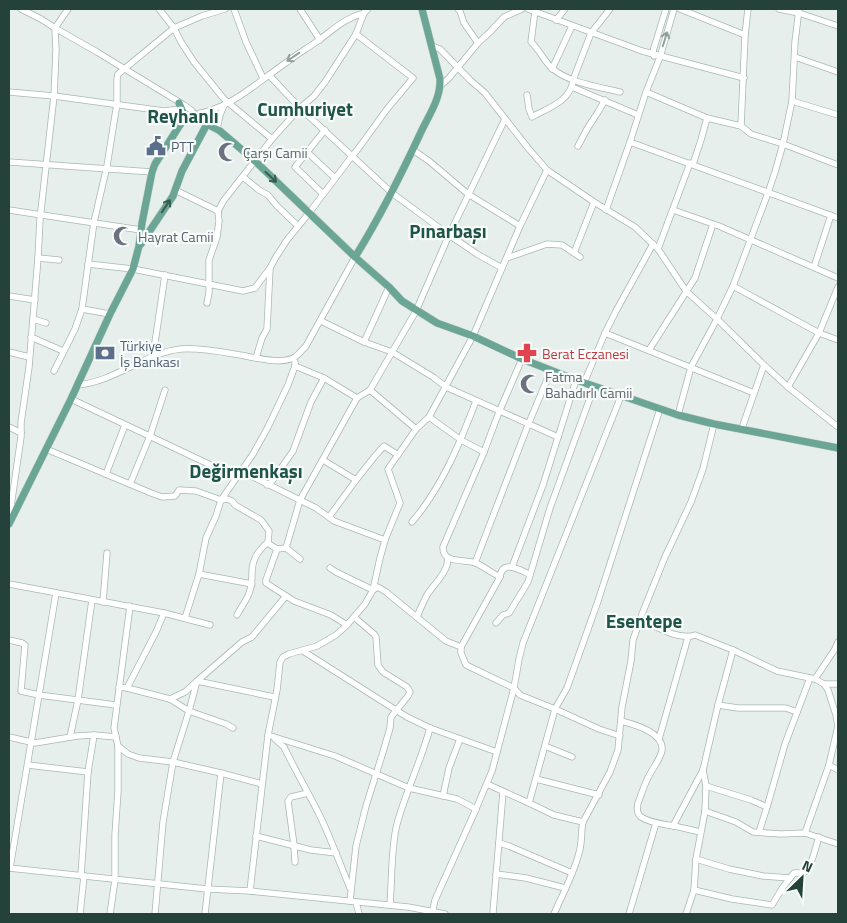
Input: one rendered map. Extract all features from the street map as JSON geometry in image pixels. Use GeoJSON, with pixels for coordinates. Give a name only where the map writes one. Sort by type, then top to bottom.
{"type":"FeatureCollection","features":[{"type":"Feature","properties":{"kind":"main road"},"geometry":{"type":"LineString","coordinates":[[355,257],[392,193],[441,86],[422,9]]}},
{"type":"Feature","properties":{"kind":"main road"},"geometry":{"type":"LineString","coordinates":[[180,106],[185,117]]}},
{"type":"Feature","properties":{"kind":"main road"},"geometry":{"type":"LineString","coordinates":[[9,523],[133,269],[152,172],[157,161],[185,117],[195,114],[207,124],[217,129],[254,162],[402,301],[437,323],[474,336],[522,359],[580,382],[678,415],[714,424],[838,448]]}},
{"type":"Feature","properties":{"kind":"main road"},"geometry":{"type":"LineString","coordinates":[[139,246],[169,202],[182,171],[207,124]]}},
{"type":"Feature","properties":{"kind":"street"},"geometry":{"type":"LineString","coordinates":[[21,9],[97,52],[195,114],[205,113],[227,104],[320,40],[340,24],[366,11]]}},
{"type":"Feature","properties":{"kind":"street"},"geometry":{"type":"LineString","coordinates":[[9,523],[10,500],[21,433],[32,337],[40,215],[54,96],[55,28],[68,9]]}},
{"type":"Feature","properties":{"kind":"street"},"geometry":{"type":"LineString","coordinates":[[159,9],[174,28],[180,42],[194,62],[227,104],[272,139]]}},
{"type":"Feature","properties":{"kind":"street"},"geometry":{"type":"LineString","coordinates":[[54,371],[75,329],[82,309],[94,222],[117,104],[118,74],[174,28],[225,9]]}},
{"type":"Feature","properties":{"kind":"street"},"geometry":{"type":"LineString","coordinates":[[234,9],[246,42],[266,77],[392,193],[448,235],[502,268]]}},
{"type":"Feature","properties":{"kind":"street"},"geometry":{"type":"LineString","coordinates":[[300,9],[320,40]]}},
{"type":"Feature","properties":{"kind":"street"},"geometry":{"type":"LineString","coordinates":[[458,9],[464,23],[478,43]]}},
{"type":"Feature","properties":{"kind":"street"},"geometry":{"type":"LineString","coordinates":[[441,86],[478,43],[504,17],[522,9]]}},
{"type":"Feature","properties":{"kind":"street"},"geometry":{"type":"LineString","coordinates":[[528,9],[657,56],[744,78]]}},
{"type":"Feature","properties":{"kind":"street"},"geometry":{"type":"LineString","coordinates":[[556,20],[564,9]]}},
{"type":"Feature","properties":{"kind":"street"},"geometry":{"type":"LineString","coordinates":[[526,95],[528,109],[532,117],[563,101],[573,84],[591,33],[610,9]]}},
{"type":"Feature","properties":{"kind":"street"},"geometry":{"type":"LineString","coordinates":[[680,9],[745,35]]}},
{"type":"Feature","properties":{"kind":"street"},"geometry":{"type":"LineString","coordinates":[[741,126],[748,9]]}},
{"type":"Feature","properties":{"kind":"street"},"geometry":{"type":"LineString","coordinates":[[779,9],[799,11],[838,26]]}},
{"type":"Feature","properties":{"kind":"street"},"geometry":{"type":"LineString","coordinates":[[606,210],[657,56],[674,11],[665,10],[654,52],[657,56]]}},
{"type":"Feature","properties":{"kind":"street"},"geometry":{"type":"LineString","coordinates":[[207,303],[209,293],[209,260],[217,237],[218,211],[224,200],[272,139],[325,82],[356,34],[366,11]]}},
{"type":"Feature","properties":{"kind":"street"},"geometry":{"type":"LineString","coordinates":[[535,11],[531,42],[552,69],[573,84],[638,115]]}},
{"type":"Feature","properties":{"kind":"street"},"geometry":{"type":"LineString","coordinates":[[678,415],[691,368],[733,286],[768,193],[783,144],[792,101],[795,42],[799,11]]}},
{"type":"Feature","properties":{"kind":"street"},"geometry":{"type":"LineString","coordinates":[[552,69],[572,26]]}},
{"type":"Feature","properties":{"kind":"street"},"geometry":{"type":"LineString","coordinates":[[88,264],[133,269],[243,291],[255,288],[287,240],[413,78],[356,34]]}},
{"type":"Feature","properties":{"kind":"street"},"geometry":{"type":"LineString","coordinates":[[432,46],[440,49],[485,93],[547,170],[635,227],[658,250],[686,292],[764,365],[838,427]]}},
{"type":"Feature","properties":{"kind":"street"},"geometry":{"type":"LineString","coordinates":[[795,58],[838,72]]}},
{"type":"Feature","properties":{"kind":"street"},"geometry":{"type":"LineString","coordinates":[[573,84],[620,92]]}},
{"type":"Feature","properties":{"kind":"street"},"geometry":{"type":"LineString","coordinates":[[9,92],[54,96],[164,111],[180,106]]}},
{"type":"Feature","properties":{"kind":"street"},"geometry":{"type":"LineString","coordinates":[[646,92],[707,118],[741,126],[751,134],[838,165]]}},
{"type":"Feature","properties":{"kind":"street"},"geometry":{"type":"LineString","coordinates":[[578,146],[605,100]]}},
{"type":"Feature","properties":{"kind":"street"},"geometry":{"type":"LineString","coordinates":[[792,101],[838,115]]}},
{"type":"Feature","properties":{"kind":"street"},"geometry":{"type":"LineString","coordinates":[[217,129],[220,115],[227,104]]}},
{"type":"Feature","properties":{"kind":"street"},"geometry":{"type":"LineString","coordinates":[[658,250],[690,163],[693,164],[707,118]]}},
{"type":"Feature","properties":{"kind":"street"},"geometry":{"type":"LineString","coordinates":[[286,548],[300,500],[357,398],[370,390],[416,311],[448,235],[505,119]]}},
{"type":"Feature","properties":{"kind":"street"},"geometry":{"type":"LineString","coordinates":[[323,194],[295,167],[325,130]]}},
{"type":"Feature","properties":{"kind":"street"},"geometry":{"type":"LineString","coordinates":[[630,142],[838,218]]}},
{"type":"Feature","properties":{"kind":"street"},"geometry":{"type":"LineString","coordinates":[[413,150],[429,160],[468,194],[520,226]]}},
{"type":"Feature","properties":{"kind":"street"},"geometry":{"type":"LineString","coordinates":[[307,152],[335,178]]}},
{"type":"Feature","properties":{"kind":"street"},"geometry":{"type":"LineString","coordinates":[[9,162],[152,172]]}},
{"type":"Feature","properties":{"kind":"street"},"geometry":{"type":"LineString","coordinates":[[250,891],[262,784],[280,662],[289,654],[317,646],[336,635],[354,618],[373,590],[385,540],[400,503],[388,469],[416,430],[429,418],[474,336],[520,226],[547,170]]}},
{"type":"Feature","properties":{"kind":"street"},"geometry":{"type":"LineString","coordinates":[[243,177],[268,195],[298,226]]}},
{"type":"Feature","properties":{"kind":"street"},"geometry":{"type":"LineString","coordinates":[[175,190],[218,211]]}},
{"type":"Feature","properties":{"kind":"street"},"geometry":{"type":"LineString","coordinates":[[507,258],[547,244],[562,245],[577,255],[594,202]]}},
{"type":"Feature","properties":{"kind":"street"},"geometry":{"type":"LineString","coordinates":[[9,210],[141,230]]}},
{"type":"Feature","properties":{"kind":"street"},"geometry":{"type":"LineString","coordinates":[[673,210],[713,224],[838,278]]}},
{"type":"Feature","properties":{"kind":"street"},"geometry":{"type":"LineString","coordinates":[[814,267],[831,215]]}},
{"type":"Feature","properties":{"kind":"street"},"geometry":{"type":"LineString","coordinates":[[649,350],[695,278],[713,224]]}},
{"type":"Feature","properties":{"kind":"street"},"geometry":{"type":"LineString","coordinates":[[512,567],[543,484],[558,437],[580,382],[652,244]]}},
{"type":"Feature","properties":{"kind":"street"},"geometry":{"type":"LineString","coordinates":[[77,385],[90,384],[115,375],[153,356],[180,349],[196,349],[256,358],[285,360],[294,358],[306,346],[355,257]]}},
{"type":"Feature","properties":{"kind":"street"},"geometry":{"type":"LineString","coordinates":[[38,258],[59,260]]}},
{"type":"Feature","properties":{"kind":"street"},"geometry":{"type":"LineString","coordinates":[[256,358],[267,329],[270,268]]}},
{"type":"Feature","properties":{"kind":"street"},"geometry":{"type":"LineString","coordinates":[[153,356],[165,275]]}},
{"type":"Feature","properties":{"kind":"street"},"geometry":{"type":"LineString","coordinates":[[733,286],[819,333],[838,340]]}},
{"type":"Feature","properties":{"kind":"street"},"geometry":{"type":"LineString","coordinates":[[364,342],[389,287]]}},
{"type":"Feature","properties":{"kind":"street"},"geometry":{"type":"LineString","coordinates":[[788,386],[819,333],[838,290]]}},
{"type":"Feature","properties":{"kind":"street"},"geometry":{"type":"LineString","coordinates":[[9,296],[35,300]]}},
{"type":"Feature","properties":{"kind":"street"},"geometry":{"type":"LineString","coordinates":[[82,309],[110,314]]}},
{"type":"Feature","properties":{"kind":"street"},"geometry":{"type":"LineString","coordinates":[[33,319],[46,323]]}},
{"type":"Feature","properties":{"kind":"street"},"geometry":{"type":"LineString","coordinates":[[321,321],[364,342],[392,352],[446,387],[558,437]]}},
{"type":"Feature","properties":{"kind":"street"},"geometry":{"type":"LineString","coordinates":[[605,333],[754,393]]}},
{"type":"Feature","properties":{"kind":"street"},"geometry":{"type":"LineString","coordinates":[[32,337],[63,351]]}},
{"type":"Feature","properties":{"kind":"street"},"geometry":{"type":"LineString","coordinates":[[9,352],[29,357]]}},
{"type":"Feature","properties":{"kind":"street"},"geometry":{"type":"LineString","coordinates":[[185,618],[199,574],[206,538],[221,500],[268,427],[296,366],[294,358]]}},
{"type":"Feature","properties":{"kind":"street"},"geometry":{"type":"LineString","coordinates":[[417,617],[428,594],[447,566],[449,560],[442,551],[443,547],[522,359]]}},
{"type":"Feature","properties":{"kind":"street"},"geometry":{"type":"LineString","coordinates":[[742,428],[764,365]]}},
{"type":"Feature","properties":{"kind":"street"},"geometry":{"type":"LineString","coordinates":[[296,366],[324,378],[357,398]]}},
{"type":"Feature","properties":{"kind":"street"},"geometry":{"type":"LineString","coordinates":[[475,562],[551,370]]}},
{"type":"Feature","properties":{"kind":"street"},"geometry":{"type":"LineString","coordinates":[[268,485],[293,452],[311,402],[324,378]]}},
{"type":"Feature","properties":{"kind":"street"},"geometry":{"type":"LineString","coordinates":[[496,623],[503,615],[509,613],[528,582],[550,508],[594,387]]}},
{"type":"Feature","properties":{"kind":"street"},"geometry":{"type":"LineString","coordinates":[[130,484],[150,436],[165,390]]}},
{"type":"Feature","properties":{"kind":"street"},"geometry":{"type":"LineString","coordinates":[[370,390],[416,430]]}},
{"type":"Feature","properties":{"kind":"street"},"geometry":{"type":"LineString","coordinates":[[432,913],[434,900],[492,771],[514,688],[523,643],[621,396]]}},
{"type":"Feature","properties":{"kind":"street"},"geometry":{"type":"LineString","coordinates":[[71,399],[236,477]]}},
{"type":"Feature","properties":{"kind":"street"},"geometry":{"type":"LineString","coordinates":[[412,522],[431,498],[461,440],[476,401]]}},
{"type":"Feature","properties":{"kind":"street"},"geometry":{"type":"LineString","coordinates":[[529,802],[555,709],[567,688],[598,601],[660,409]]}},
{"type":"Feature","properties":{"kind":"street"},"geometry":{"type":"LineString","coordinates":[[429,418],[461,440],[484,452]]}},
{"type":"Feature","properties":{"kind":"street"},"geometry":{"type":"LineString","coordinates":[[554,914],[572,873],[580,848],[583,822],[610,772],[618,750],[622,707],[633,640],[665,557],[691,502],[703,469],[714,424]]}},
{"type":"Feature","properties":{"kind":"street"},"geometry":{"type":"LineString","coordinates":[[106,474],[125,425]]}},
{"type":"Feature","properties":{"kind":"street"},"geometry":{"type":"LineString","coordinates":[[9,427],[21,433]]}},
{"type":"Feature","properties":{"kind":"street"},"geometry":{"type":"LineString","coordinates":[[329,517],[384,446],[398,455]]}},
{"type":"Feature","properties":{"kind":"street"},"geometry":{"type":"LineString","coordinates":[[46,448],[162,497],[175,496],[179,490],[202,492],[221,500],[227,499],[261,520],[269,531],[268,542],[258,552],[254,560],[250,592],[236,615]]}},
{"type":"Feature","properties":{"kind":"street"},"geometry":{"type":"LineString","coordinates":[[323,460],[356,480]]}},
{"type":"Feature","properties":{"kind":"street"},"geometry":{"type":"LineString","coordinates":[[241,471],[316,508],[341,524],[385,540]]}},
{"type":"Feature","properties":{"kind":"street"},"geometry":{"type":"LineString","coordinates":[[268,542],[277,549],[286,548],[300,559]]}},
{"type":"Feature","properties":{"kind":"street"},"geometry":{"type":"LineString","coordinates":[[277,549],[266,583],[294,601],[331,616],[347,625]]}},
{"type":"Feature","properties":{"kind":"street"},"geometry":{"type":"LineString","coordinates":[[103,602],[107,553]]}},
{"type":"Feature","properties":{"kind":"street"},"geometry":{"type":"LineString","coordinates":[[447,557],[475,562],[500,578]]}},
{"type":"Feature","properties":{"kind":"street"},"geometry":{"type":"LineString","coordinates":[[530,574],[512,567],[501,572],[500,578],[461,647],[461,654],[466,665],[514,688],[520,695],[620,736]]}},
{"type":"Feature","properties":{"kind":"street"},"geometry":{"type":"LineString","coordinates":[[330,568],[373,590]]}},
{"type":"Feature","properties":{"kind":"street"},"geometry":{"type":"LineString","coordinates":[[199,574],[252,584]]}},
{"type":"Feature","properties":{"kind":"street"},"geometry":{"type":"LineString","coordinates":[[9,584],[130,606],[210,625]]}},
{"type":"Feature","properties":{"kind":"street"},"geometry":{"type":"LineString","coordinates":[[373,590],[378,587],[386,592],[446,641],[461,647]]}},
{"type":"Feature","properties":{"kind":"street"},"geometry":{"type":"LineString","coordinates":[[56,593],[9,868],[207,889],[250,891],[353,901],[408,907],[445,914]]}},
{"type":"Feature","properties":{"kind":"street"},"geometry":{"type":"LineString","coordinates":[[170,699],[185,692],[242,642],[252,637],[286,596]]}},
{"type":"Feature","properties":{"kind":"street"},"geometry":{"type":"LineString","coordinates":[[70,737],[78,700],[92,600]]}},
{"type":"Feature","properties":{"kind":"street"},"geometry":{"type":"LineString","coordinates":[[110,914],[115,880],[115,835],[118,791],[118,746],[114,728],[130,606]]}},
{"type":"Feature","properties":{"kind":"street"},"geometry":{"type":"LineString","coordinates":[[127,688],[164,613]]}},
{"type":"Feature","properties":{"kind":"street"},"geometry":{"type":"LineString","coordinates":[[351,890],[356,846],[392,718],[410,692],[409,689],[383,672],[378,665],[374,634],[354,618]]}},
{"type":"Feature","properties":{"kind":"street"},"geometry":{"type":"LineString","coordinates":[[640,619],[672,633],[688,637],[695,635],[734,650],[777,671],[813,678],[824,684],[837,716],[838,726],[829,765],[805,833]]}},
{"type":"Feature","properties":{"kind":"street"},"geometry":{"type":"LineString","coordinates":[[659,739],[688,637]]}},
{"type":"Feature","properties":{"kind":"street"},"geometry":{"type":"LineString","coordinates":[[9,640],[22,642],[25,645],[22,691],[39,696],[116,705]]}},
{"type":"Feature","properties":{"kind":"street"},"geometry":{"type":"LineString","coordinates":[[759,832],[785,744],[797,712],[813,678],[835,649],[838,642]]}},
{"type":"Feature","properties":{"kind":"street"},"geometry":{"type":"LineString","coordinates":[[673,826],[703,770],[718,705],[734,650]]}},
{"type":"Feature","properties":{"kind":"street"},"geometry":{"type":"LineString","coordinates":[[303,651],[407,718],[497,752]]}},
{"type":"Feature","properties":{"kind":"street"},"geometry":{"type":"LineString","coordinates":[[197,681],[274,697]]}},
{"type":"Feature","properties":{"kind":"street"},"geometry":{"type":"LineString","coordinates":[[155,914],[163,822],[173,762],[197,681]]}},
{"type":"Feature","properties":{"kind":"street"},"geometry":{"type":"LineString","coordinates":[[824,684],[838,684]]}},
{"type":"Feature","properties":{"kind":"street"},"geometry":{"type":"LineString","coordinates":[[119,687],[170,699],[189,711],[233,728]]}},
{"type":"Feature","properties":{"kind":"street"},"geometry":{"type":"LineString","coordinates":[[718,705],[738,708],[786,708],[797,712]]}},
{"type":"Feature","properties":{"kind":"street"},"geometry":{"type":"LineString","coordinates":[[621,721],[641,726],[659,739],[662,745],[660,757],[648,776],[637,806],[637,812],[640,816],[656,823],[700,832]]}},
{"type":"Feature","properties":{"kind":"street"},"geometry":{"type":"LineString","coordinates":[[390,905],[394,839],[397,824],[430,728]]}},
{"type":"Feature","properties":{"kind":"street"},"geometry":{"type":"LineString","coordinates":[[9,738],[39,743],[94,735],[116,737]]}},
{"type":"Feature","properties":{"kind":"street"},"geometry":{"type":"LineString","coordinates":[[80,914],[88,772],[94,735]]}},
{"type":"Feature","properties":{"kind":"street"},"geometry":{"type":"LineString","coordinates":[[270,736],[335,756],[409,788],[456,799],[476,809]]}},
{"type":"Feature","properties":{"kind":"street"},"geometry":{"type":"LineString","coordinates":[[270,736],[284,747],[320,816],[336,852],[359,914]]}},
{"type":"Feature","properties":{"kind":"street"},"geometry":{"type":"LineString","coordinates":[[442,796],[460,739]]}},
{"type":"Feature","properties":{"kind":"street"},"geometry":{"type":"LineString","coordinates":[[118,746],[128,754],[139,758],[173,762],[262,784]]}},
{"type":"Feature","properties":{"kind":"street"},"geometry":{"type":"LineString","coordinates":[[545,746],[572,757]]}},
{"type":"Feature","properties":{"kind":"street"},"geometry":{"type":"LineString","coordinates":[[28,765],[88,772]]}},
{"type":"Feature","properties":{"kind":"street"},"geometry":{"type":"LineString","coordinates":[[829,765],[838,770]]}},
{"type":"Feature","properties":{"kind":"street"},"geometry":{"type":"LineString","coordinates":[[686,914],[694,890],[696,859],[704,811],[706,786],[703,770]]}},
{"type":"Feature","properties":{"kind":"street"},"geometry":{"type":"LineString","coordinates":[[205,914],[221,773]]}},
{"type":"Feature","properties":{"kind":"street"},"geometry":{"type":"LineString","coordinates":[[536,779],[599,794]]}},
{"type":"Feature","properties":{"kind":"street"},"geometry":{"type":"LineString","coordinates":[[486,784],[554,815],[583,822]]}},
{"type":"Feature","properties":{"kind":"street"},"geometry":{"type":"LineString","coordinates":[[706,786],[767,807]]}},
{"type":"Feature","properties":{"kind":"street"},"geometry":{"type":"LineString","coordinates":[[494,913],[503,792]]}},
{"type":"Feature","properties":{"kind":"street"},"geometry":{"type":"LineString","coordinates":[[295,862],[288,801],[291,797],[308,793]]}},
{"type":"Feature","properties":{"kind":"street"},"geometry":{"type":"LineString","coordinates":[[704,811],[736,822],[754,832],[805,833],[838,844]]}},
{"type":"Feature","properties":{"kind":"street"},"geometry":{"type":"LineString","coordinates":[[629,914],[656,823]]}},
{"type":"Feature","properties":{"kind":"street"},"geometry":{"type":"LineString","coordinates":[[256,836],[311,850],[336,852]]}},
{"type":"Feature","properties":{"kind":"street"},"geometry":{"type":"LineString","coordinates":[[694,890],[732,899],[772,905],[794,873],[807,871],[818,837]]}},
{"type":"Feature","properties":{"kind":"street"},"geometry":{"type":"LineString","coordinates":[[499,843],[572,873]]}},
{"type":"Feature","properties":{"kind":"street"},"geometry":{"type":"LineString","coordinates":[[696,859],[729,869],[763,876],[790,878]]}},
{"type":"Feature","properties":{"kind":"street"},"geometry":{"type":"LineString","coordinates":[[496,874],[526,878],[565,888]]}},
{"type":"Feature","properties":{"kind":"street"},"geometry":{"type":"LineString","coordinates":[[406,914],[408,907]]}},
{"type":"Feature","properties":{"kind":"place","name":"PTT"},"geometry":{"type":"Point","coordinates":[156,146]}},
{"type":"Feature","properties":{"kind":"place","name":"Çarşı Camii"},"geometry":{"type":"Point","coordinates":[228,152]}},
{"type":"Feature","properties":{"kind":"place","name":"Hayrat Camii"},"geometry":{"type":"Point","coordinates":[123,236]}},
{"type":"Feature","properties":{"kind":"place","name":"Türkiye İş Bankası"},"geometry":{"type":"Point","coordinates":[105,353]}},
{"type":"Feature","properties":{"kind":"place","name":"Berat Eczanesi"},"geometry":{"type":"Point","coordinates":[527,353]}},
{"type":"Feature","properties":{"kind":"place","name":"Fatma Bahadırlı Camii"},"geometry":{"type":"Point","coordinates":[530,384]}},
{"type":"Feature","properties":{"kind":"district","name":"Cumhuriyet"},"geometry":{"type":"Point","coordinates":[305,108]}},
{"type":"Feature","properties":{"kind":"district","name":"Reyhanlı"},"geometry":{"type":"Point","coordinates":[183,115]}},
{"type":"Feature","properties":{"kind":"district","name":"Pınarbaşı"},"geometry":{"type":"Point","coordinates":[448,230]}},
{"type":"Feature","properties":{"kind":"district","name":"Değirmenkaşı"},"geometry":{"type":"Point","coordinates":[246,470]}},
{"type":"Feature","properties":{"kind":"district","name":"Esentepe"},"geometry":{"type":"Point","coordinates":[644,620]}}]}
